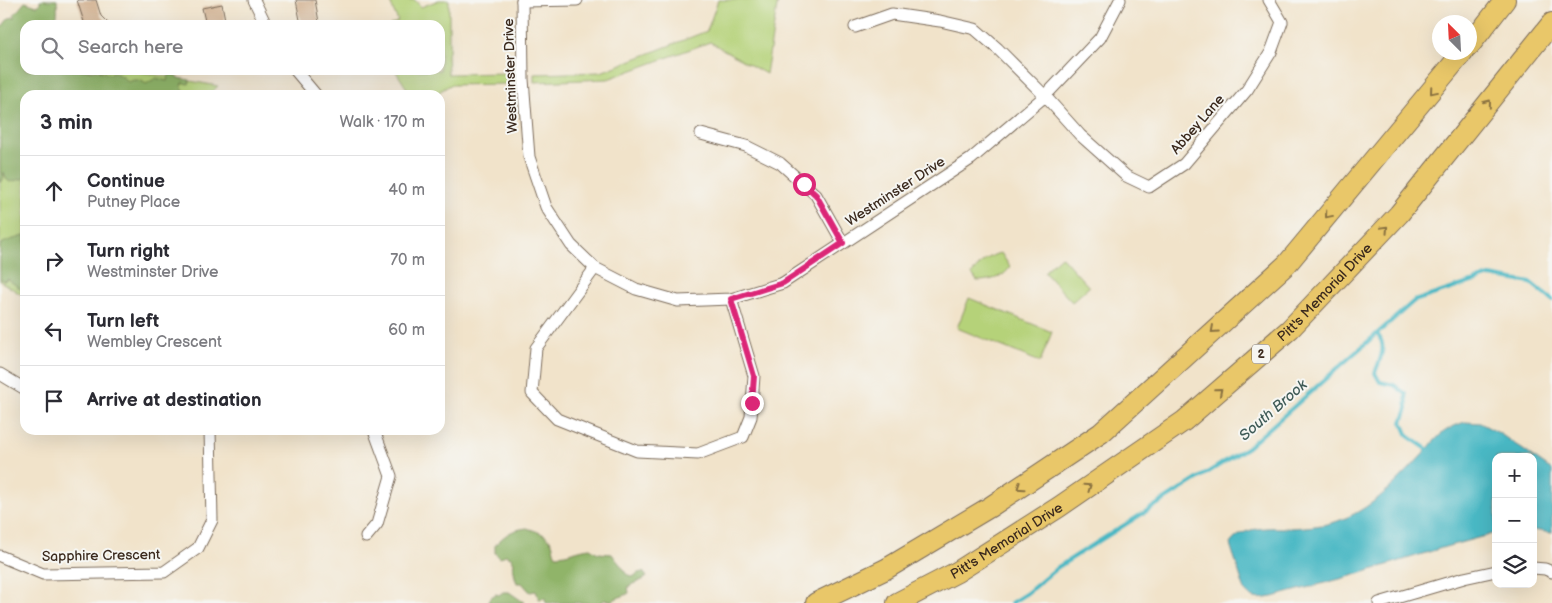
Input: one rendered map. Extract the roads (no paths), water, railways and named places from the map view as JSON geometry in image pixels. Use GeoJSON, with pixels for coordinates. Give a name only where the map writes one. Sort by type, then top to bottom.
{"type":"FeatureCollection","features":[{"type":"Feature","properties":{"kind":"highway"},"geometry":{"type":"LineString","coordinates":[[1477,36],[1505,0]]}},
{"type":"Feature","properties":{"kind":"highway","name":"Pitt's Memorial Drive"},"geometry":{"type":"LineString","coordinates":[[897,603],[957,572],[981,557],[1059,507],[1184,421],[1290,329],[1399,214],[1552,23]]}},
{"type":"Feature","properties":{"kind":"highway"},"geometry":{"type":"LineString","coordinates":[[816,603],[886,569],[910,555],[990,507],[1101,433],[1287,264],[1457,60]]}},
{"type":"Feature","properties":{"kind":"street"},"geometry":{"type":"LineString","coordinates":[[254,0],[264,20]]}},
{"type":"Feature","properties":{"kind":"street"},"geometry":{"type":"LineString","coordinates":[[522,0],[577,0]]}},
{"type":"Feature","properties":{"kind":"street","name":"Westminster Drive"},"geometry":{"type":"LineString","coordinates":[[522,0],[528,157],[546,208],[571,245],[595,268],[636,289],[678,301],[731,299],[783,283],[971,159],[1045,96],[1100,38],[1120,0]]}},
{"type":"Feature","properties":{"kind":"street","name":"Abbey Lane"},"geometry":{"type":"LineString","coordinates":[[1045,96],[1080,136],[1126,176],[1149,187],[1184,164],[1247,90],[1271,52],[1282,22],[1269,0]]}},
{"type":"Feature","properties":{"kind":"street"},"geometry":{"type":"LineString","coordinates":[[855,27],[892,14],[940,21],[975,29],[1045,96]]}},
{"type":"Feature","properties":{"kind":"street"},"geometry":{"type":"LineString","coordinates":[[298,75],[308,90]]}},
{"type":"Feature","properties":{"kind":"street"},"geometry":{"type":"LineString","coordinates":[[700,134],[746,146],[780,162],[816,195],[843,243]]}},
{"type":"Feature","properties":{"kind":"street"},"geometry":{"type":"LineString","coordinates":[[595,268],[536,348],[532,393],[557,419],[637,451],[698,454],[743,436],[751,417],[754,376],[731,299]]}},
{"type":"Feature","properties":{"kind":"street"},"geometry":{"type":"LineString","coordinates":[[0,374],[20,386]]}},
{"type":"Feature","properties":{"kind":"street","name":"Sapphire Crescent"},"geometry":{"type":"LineString","coordinates":[[0,556],[43,574],[164,572],[198,548],[212,520],[210,435]]}},
{"type":"Feature","properties":{"kind":"street"},"geometry":{"type":"LineString","coordinates":[[366,537],[377,524],[391,476],[376,435]]}},
{"type":"Feature","properties":{"kind":"street"},"geometry":{"type":"LineString","coordinates":[[1537,568],[1545,568],[1552,572]]}},
{"type":"Feature","properties":{"kind":"street"},"geometry":{"type":"LineString","coordinates":[[1378,603],[1492,572]]}},
{"type":"Feature","properties":{"kind":"water"},"geometry":{"type":"Polygon","coordinates":[[[1465,422],[1480,423],[1499,433],[1528,453],[1492,453],[1492,534],[1355,575],[1272,597],[1257,598],[1245,591],[1230,544],[1235,538],[1242,533],[1257,529],[1324,525],[1354,514],[1386,491],[1406,473],[1441,434],[1465,422]]]}},
{"type":"Feature","properties":{"kind":"water"},"geometry":{"type":"Polygon","coordinates":[[[1537,460],[1552,470],[1552,533],[1537,531],[1537,460]]]}},
{"type":"Feature","properties":{"kind":"waterway","name":"South Brook"},"geometry":{"type":"LineString","coordinates":[[1011,603],[1027,593],[1058,567],[1248,447],[1414,301],[1490,276],[1531,283],[1552,300]]}},
{"type":"Feature","properties":{"kind":"waterway"},"geometry":{"type":"LineString","coordinates":[[1377,334],[1383,348],[1375,373],[1380,382],[1394,385],[1406,394],[1407,409],[1402,422],[1408,436],[1427,449]]}}]}
